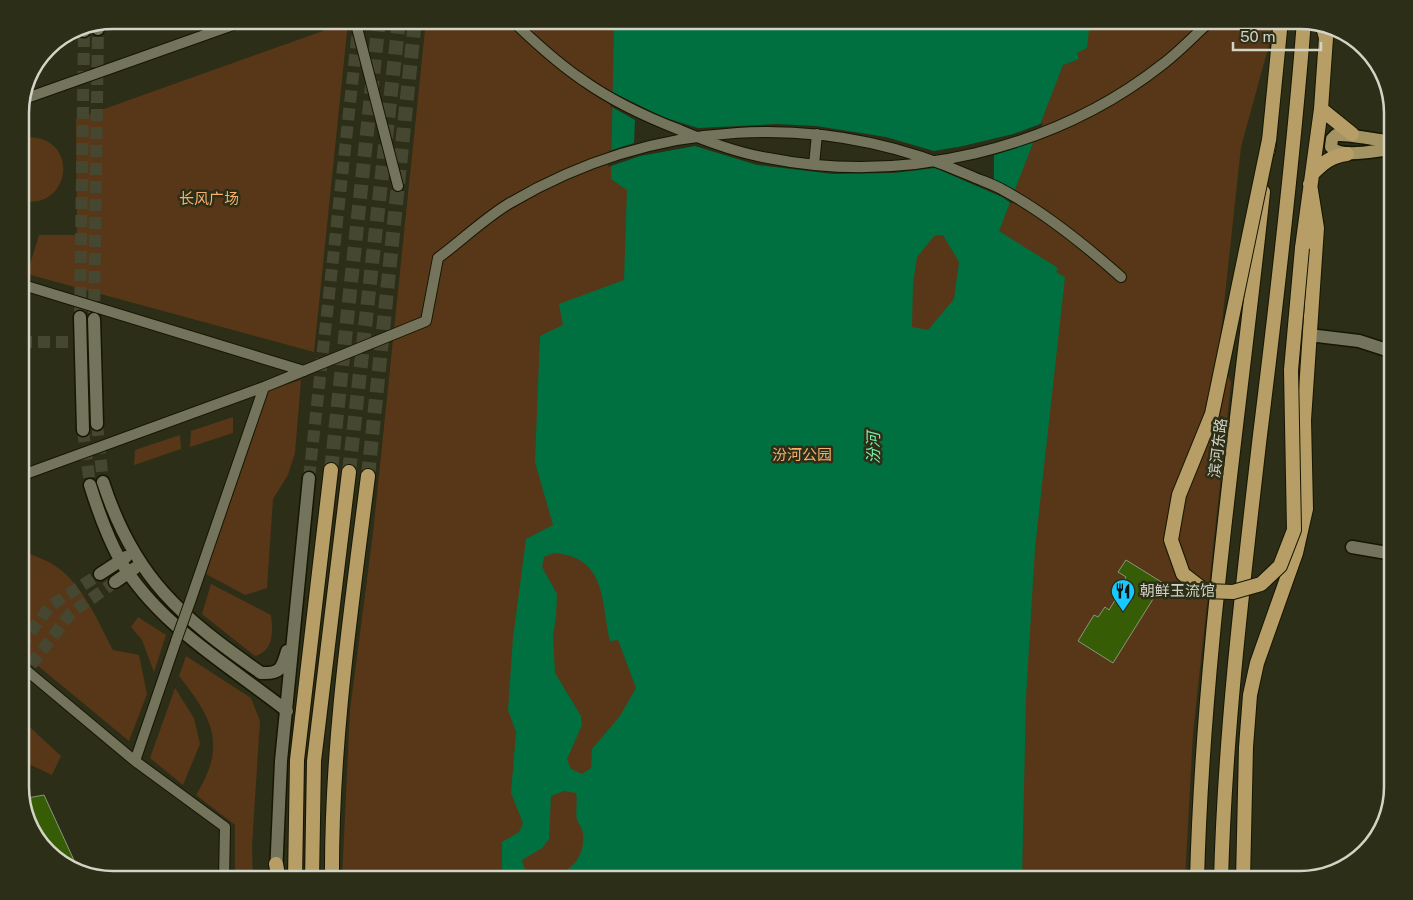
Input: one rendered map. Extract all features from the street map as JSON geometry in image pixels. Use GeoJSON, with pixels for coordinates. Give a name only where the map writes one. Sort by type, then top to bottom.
{"type":"FeatureCollection","features":[{"type":"Feature","properties":{"kind":"highway","name":"滨河东路"},"geometry":{"type":"LineString","coordinates":[[1197,871],[1202,762],[1211,657],[1280,29]]}},
{"type":"Feature","properties":{"kind":"highway"},"geometry":{"type":"LineString","coordinates":[[1221,871],[1227,751],[1242,587],[1269,360],[1303,29]]}},
{"type":"Feature","properties":{"kind":"highway"},"geometry":{"type":"LineString","coordinates":[[1269,140],[1212,414],[1179,495],[1172,540],[1183,574],[1205,591],[1233,592],[1261,584],[1280,566],[1294,530],[1291,370],[1302,248],[1320,109],[1326,38],[1325,33]]}},
{"type":"Feature","properties":{"kind":"highway"},"geometry":{"type":"LineString","coordinates":[[1320,109],[1352,134]]}},
{"type":"Feature","properties":{"kind":"highway"},"geometry":{"type":"LineString","coordinates":[[1243,871],[1243,832],[1250,695],[1256,663],[1296,554],[1306,509],[1304,420],[1317,228],[1311,179],[1324,161],[1335,155],[1347,154]]}},
{"type":"Feature","properties":{"kind":"highway"},"geometry":{"type":"LineString","coordinates":[[294,871],[297,760],[332,470]]}},
{"type":"Feature","properties":{"kind":"highway"},"geometry":{"type":"LineString","coordinates":[[312,871],[314,761],[349,472]]}},
{"type":"Feature","properties":{"kind":"highway"},"geometry":{"type":"LineString","coordinates":[[332,871],[335,776],[353,594],[368,476]]}},
{"type":"Feature","properties":{"kind":"highway"},"geometry":{"type":"LineString","coordinates":[[1227,751],[1243,832]]}},
{"type":"Feature","properties":{"kind":"highway"},"geometry":{"type":"LineString","coordinates":[[276,864],[277,871]]}},
{"type":"Feature","properties":{"kind":"main road"},"geometry":{"type":"LineString","coordinates":[[1384,141],[1374,141],[1352,134],[1336,135],[1332,139],[1331,147],[1335,151],[1347,154],[1384,151]]}},
{"type":"Feature","properties":{"kind":"street"},"geometry":{"type":"LineString","coordinates":[[31,97],[221,29]]}},
{"type":"Feature","properties":{"kind":"street"},"geometry":{"type":"LineString","coordinates":[[357,29],[398,186]]}},
{"type":"Feature","properties":{"kind":"street"},"geometry":{"type":"LineString","coordinates":[[522,29],[579,78],[627,107],[702,139],[743,152],[814,165],[912,165],[954,158],[1018,141],[1071,120],[1116,96],[1162,65],[1201,29]]}},
{"type":"Feature","properties":{"kind":"street"},"geometry":{"type":"LineString","coordinates":[[29,473],[264,387],[426,321],[438,258],[509,204],[570,173],[628,151],[727,133],[816,134],[906,150],[946,164],[1002,189],[1060,227],[1121,277]]}},
{"type":"Feature","properties":{"kind":"street"},"geometry":{"type":"LineString","coordinates":[[814,165],[816,134]]}},
{"type":"Feature","properties":{"kind":"street"},"geometry":{"type":"LineString","coordinates":[[29,287],[304,371]]}},
{"type":"Feature","properties":{"kind":"street"},"geometry":{"type":"LineString","coordinates":[[80,317],[77,342],[83,430]]}},
{"type":"Feature","properties":{"kind":"street"},"geometry":{"type":"LineString","coordinates":[[94,318],[97,424]]}},
{"type":"Feature","properties":{"kind":"street"},"geometry":{"type":"LineString","coordinates":[[1309,335],[1359,341],[1384,349]]}},
{"type":"Feature","properties":{"kind":"street"},"geometry":{"type":"LineString","coordinates":[[77,342],[94,342]]}},
{"type":"Feature","properties":{"kind":"street"},"geometry":{"type":"LineString","coordinates":[[135,762],[264,387]]}},
{"type":"Feature","properties":{"kind":"street"},"geometry":{"type":"LineString","coordinates":[[276,864],[281,761],[309,478]]}},
{"type":"Feature","properties":{"kind":"street"},"geometry":{"type":"LineString","coordinates":[[103,482],[114,517],[133,554],[154,584],[186,616],[260,673],[273,674],[281,668],[294,624]]}},
{"type":"Feature","properties":{"kind":"street"},"geometry":{"type":"LineString","coordinates":[[90,485],[101,522],[121,561],[144,592],[176,626],[287,711]]}},
{"type":"Feature","properties":{"kind":"street"},"geometry":{"type":"LineString","coordinates":[[1352,547],[1384,552]]}},
{"type":"Feature","properties":{"kind":"street"},"geometry":{"type":"LineString","coordinates":[[100,574],[133,554]]}},
{"type":"Feature","properties":{"kind":"street"},"geometry":{"type":"LineString","coordinates":[[114,582],[141,564]]}},
{"type":"Feature","properties":{"kind":"street"},"geometry":{"type":"LineString","coordinates":[[29,673],[135,762],[225,828],[224,871]]}},
{"type":"Feature","properties":{"kind":"green space","name":"长风广场"},"geometry":{"type":"Polygon","coordinates":[[[328,29],[347,29],[314,352],[29,275],[29,268],[39,235],[77,235],[76,119],[328,29]]]}},
{"type":"Feature","properties":{"kind":"green space","name":"汾河公园"},"geometry":{"type":"Polygon","coordinates":[[[425,29],[1271,29],[1270,41],[1241,147],[1219,351],[1231,383],[1193,733],[1185,871],[342,871],[350,710],[373,533],[425,29]]]}},
{"type":"Feature","properties":{"kind":"green space"},"geometry":{"type":"Polygon","coordinates":[[[29,137],[45,140],[56,149],[62,161],[63,174],[59,186],[50,196],[37,201],[29,201],[29,137]]]}},
{"type":"Feature","properties":{"kind":"green space"},"geometry":{"type":"Polygon","coordinates":[[[301,380],[295,453],[288,475],[273,499],[267,588],[245,595],[206,574],[240,461],[267,391],[301,380]]]}},
{"type":"Feature","properties":{"kind":"green space"},"geometry":{"type":"Polygon","coordinates":[[[233,417],[233,433],[190,447],[191,431],[233,417]]]}},
{"type":"Feature","properties":{"kind":"green space"},"geometry":{"type":"Polygon","coordinates":[[[180,435],[181,449],[134,465],[135,450],[180,435]]]}},
{"type":"Feature","properties":{"kind":"green space"},"geometry":{"type":"Polygon","coordinates":[[[29,554],[60,569],[79,589],[113,650],[139,655],[147,694],[129,741],[29,658],[29,554]]]}},
{"type":"Feature","properties":{"kind":"green space"},"geometry":{"type":"Polygon","coordinates":[[[211,584],[271,615],[272,634],[266,650],[255,656],[202,614],[211,584]]]}},
{"type":"Feature","properties":{"kind":"green space"},"geometry":{"type":"Polygon","coordinates":[[[138,617],[166,635],[154,672],[142,640],[131,627],[138,617]]]}},
{"type":"Feature","properties":{"kind":"green space"},"geometry":{"type":"Polygon","coordinates":[[[186,656],[251,698],[260,721],[252,846],[253,871],[235,871],[235,825],[196,795],[206,777],[211,761],[212,733],[200,706],[179,676],[186,656]]]}},
{"type":"Feature","properties":{"kind":"green space"},"geometry":{"type":"Polygon","coordinates":[[[175,688],[194,718],[200,744],[183,785],[150,758],[175,688]]]}},
{"type":"Feature","properties":{"kind":"green space"},"geometry":{"type":"Polygon","coordinates":[[[29,726],[61,756],[52,775],[29,764],[29,726]]]}},
{"type":"Feature","properties":{"kind":"water","name":"汾河"},"geometry":{"type":"Polygon","coordinates":[[[614,29],[1089,29],[1087,48],[1077,53],[1079,59],[1063,65],[999,231],[1058,268],[1056,272],[1065,277],[1035,548],[1026,697],[1022,871],[565,871],[572,866],[581,852],[583,834],[577,820],[576,793],[564,791],[551,796],[549,839],[542,848],[522,860],[525,871],[502,871],[502,842],[519,832],[523,823],[511,793],[516,732],[508,710],[513,638],[526,539],[553,525],[535,462],[540,336],[563,325],[559,304],[624,280],[627,190],[611,179],[614,29]],[[943,235],[934,236],[917,257],[913,284],[912,327],[928,330],[954,299],[959,262],[943,235]],[[554,553],[544,557],[542,567],[557,594],[553,636],[555,673],[581,716],[582,725],[567,759],[571,769],[582,774],[591,768],[592,749],[620,716],[636,688],[618,640],[610,641],[599,584],[593,572],[584,563],[571,556],[554,553]]]}},
{"type":"Feature","properties":{"kind":"pier"},"geometry":{"type":"Polygon","coordinates":[[[610,91],[663,117],[698,128],[777,124],[816,126],[886,137],[934,151],[1013,134],[1043,123],[1036,141],[994,155],[994,180],[1017,192],[1012,204],[1002,197],[935,168],[894,173],[833,174],[757,165],[695,146],[640,156],[608,167],[609,151],[634,143],[635,120],[610,106],[610,91]]]}},
{"type":"Feature","properties":{"kind":"building","name":"朝鲜玉流馆"},"geometry":{"type":"Polygon","coordinates":[[[1126,560],[1163,583],[1113,663],[1078,641],[1094,615],[1098,617],[1105,607],[1109,610],[1123,587],[1121,586],[1126,577],[1118,572],[1126,560]]]}},
{"type":"Feature","properties":{"kind":"building"},"geometry":{"type":"Polygon","coordinates":[[[44,795],[75,862],[57,850],[40,829],[33,814],[29,798],[44,795]]]}},
{"type":"Feature","properties":{"kind":"tunnel"},"geometry":{"type":"LineString","coordinates":[[331,470],[378,29]]}},
{"type":"Feature","properties":{"kind":"tunnel"},"geometry":{"type":"LineString","coordinates":[[349,472],[398,29]]}},
{"type":"Feature","properties":{"kind":"tunnel"},"geometry":{"type":"LineString","coordinates":[[368,476],[414,29]]}},
{"type":"Feature","properties":{"kind":"tunnel"},"geometry":{"type":"LineString","coordinates":[[94,319],[98,30]]}},
{"type":"Feature","properties":{"kind":"tunnel"},"geometry":{"type":"LineString","coordinates":[[309,478],[358,30]]}},
{"type":"Feature","properties":{"kind":"tunnel"},"geometry":{"type":"LineString","coordinates":[[80,317],[84,34]]}},
{"type":"Feature","properties":{"kind":"tunnel"},"geometry":{"type":"LineString","coordinates":[[29,342],[73,342]]}},
{"type":"Feature","properties":{"kind":"tunnel"},"geometry":{"type":"LineString","coordinates":[[97,424],[103,482]]}},
{"type":"Feature","properties":{"kind":"tunnel"},"geometry":{"type":"LineString","coordinates":[[83,430],[90,485]]}},
{"type":"Feature","properties":{"kind":"tunnel"},"geometry":{"type":"LineString","coordinates":[[29,635],[50,606],[100,574]]}},
{"type":"Feature","properties":{"kind":"tunnel"},"geometry":{"type":"LineString","coordinates":[[29,667],[71,613],[115,582]]}},
{"type":"Feature","properties":{"kind":"place","name":"朝鲜玉流馆"},"geometry":{"type":"Point","coordinates":[1123,612]}}]}
